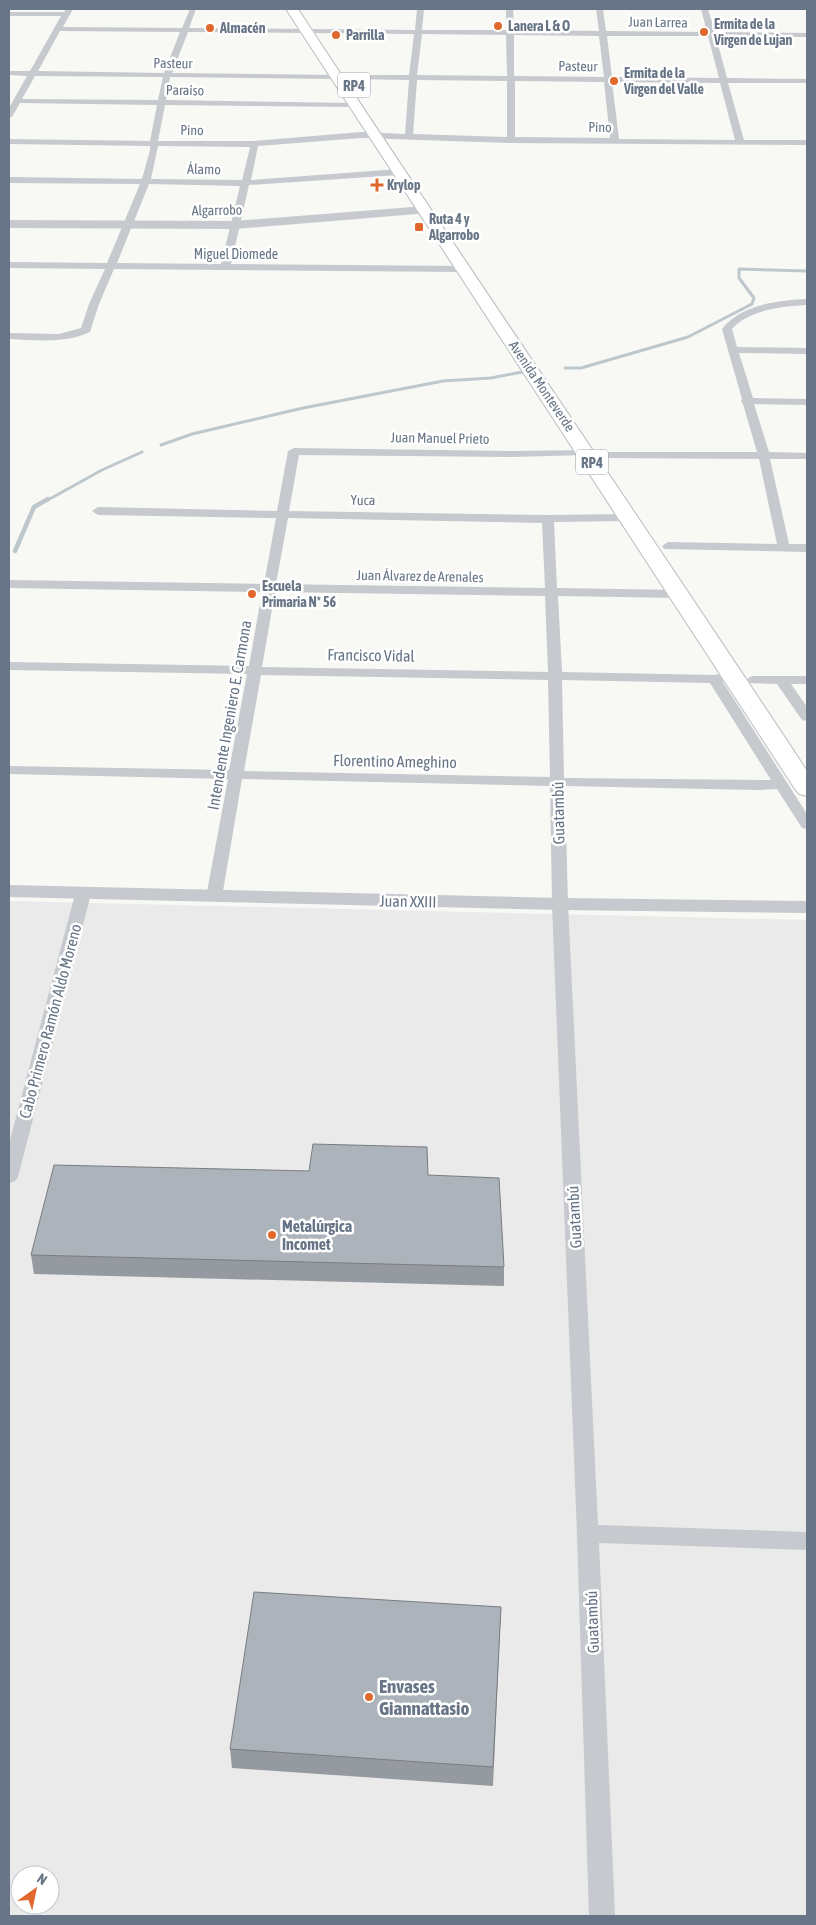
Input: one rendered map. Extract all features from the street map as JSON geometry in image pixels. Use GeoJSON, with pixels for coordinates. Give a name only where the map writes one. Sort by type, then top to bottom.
{"type":"FeatureCollection","features":[{"type":"Feature","properties":{"kind":"main road","name":"Avenida Monteverde"},"geometry":{"type":"LineString","coordinates":[[292,9],[312,31],[343,77],[392,137],[416,181],[668,546],[752,680],[807,761]]}},
{"type":"Feature","properties":{"kind":"main road","name":"Avenida Monteverde"},"geometry":{"type":"LineString","coordinates":[[302,9],[312,31]]}},
{"type":"Feature","properties":{"kind":"main road","name":"Avenida Monteverde"},"geometry":{"type":"LineString","coordinates":[[343,77],[354,105],[392,137],[399,172],[680,594],[807,789]]}},
{"type":"Feature","properties":{"kind":"street"},"geometry":{"type":"LineString","coordinates":[[9,336],[64,337],[74,336],[86,330],[94,305],[145,181],[156,143],[154,138],[167,75],[193,9]]}},
{"type":"Feature","properties":{"kind":"street"},"geometry":{"type":"LineString","coordinates":[[392,137],[413,78],[421,9]]}},
{"type":"Feature","properties":{"kind":"street"},"geometry":{"type":"LineString","coordinates":[[510,9],[511,140]]}},
{"type":"Feature","properties":{"kind":"street"},"geometry":{"type":"LineString","coordinates":[[600,9],[615,141]]}},
{"type":"Feature","properties":{"kind":"street"},"geometry":{"type":"LineString","coordinates":[[705,9],[740,142]]}},
{"type":"Feature","properties":{"kind":"street"},"geometry":{"type":"LineString","coordinates":[[9,14],[67,12]]}},
{"type":"Feature","properties":{"kind":"street"},"geometry":{"type":"LineString","coordinates":[[9,115],[67,12]]}},
{"type":"Feature","properties":{"kind":"street","name":"Juan Larrea"},"geometry":{"type":"LineString","coordinates":[[58,28],[807,35]]}},
{"type":"Feature","properties":{"kind":"street","name":"Pasteur"},"geometry":{"type":"LineString","coordinates":[[9,73],[807,81]]}},
{"type":"Feature","properties":{"kind":"street","name":"Paraíso"},"geometry":{"type":"LineString","coordinates":[[17,102],[354,105]]}},
{"type":"Feature","properties":{"kind":"street","name":"Pino"},"geometry":{"type":"LineString","coordinates":[[9,142],[253,144],[392,137],[807,143]]}},
{"type":"Feature","properties":{"kind":"street"},"geometry":{"type":"LineString","coordinates":[[225,268],[254,148],[253,144]]}},
{"type":"Feature","properties":{"kind":"street","name":"Álamo"},"geometry":{"type":"LineString","coordinates":[[9,180],[245,183],[399,172]]}},
{"type":"Feature","properties":{"kind":"street","name":"Algarrobo"},"geometry":{"type":"LineString","coordinates":[[9,224],[235,225],[425,210]]}},
{"type":"Feature","properties":{"kind":"street","name":"Miguel Diomede"},"geometry":{"type":"LineString","coordinates":[[9,265],[462,269]]}},
{"type":"Feature","properties":{"kind":"street"},"geometry":{"type":"LineString","coordinates":[[784,548],[764,456],[746,401],[727,329],[730,323],[743,316],[779,305],[807,302]]}},
{"type":"Feature","properties":{"kind":"street"},"geometry":{"type":"LineString","coordinates":[[733,350],[807,351]]}},
{"type":"Feature","properties":{"kind":"street"},"geometry":{"type":"LineString","coordinates":[[746,401],[807,402]]}},
{"type":"Feature","properties":{"kind":"street","name":"Juan Manuel Prieto"},"geometry":{"type":"LineString","coordinates":[[294,451],[513,454],[586,452]]}},
{"type":"Feature","properties":{"kind":"street","name":"Intendente Ingeniero E. Carmona"},"geometry":{"type":"LineString","coordinates":[[214,897],[294,451]]}},
{"type":"Feature","properties":{"kind":"street"},"geometry":{"type":"LineString","coordinates":[[605,454],[807,456]]}},
{"type":"Feature","properties":{"kind":"street","name":"Yuca"},"geometry":{"type":"LineString","coordinates":[[98,511],[548,519],[628,517]]}},
{"type":"Feature","properties":{"kind":"street","name":"Guatambú"},"geometry":{"type":"LineString","coordinates":[[548,519],[555,677],[560,904],[588,1534],[602,1916]]}},
{"type":"Feature","properties":{"kind":"street"},"geometry":{"type":"LineString","coordinates":[[668,546],[807,548]]}},
{"type":"Feature","properties":{"kind":"street","name":"Juan Álvarez de Arenales"},"geometry":{"type":"LineString","coordinates":[[9,584],[680,594]]}},
{"type":"Feature","properties":{"kind":"street","name":"Francisco Vidal"},"geometry":{"type":"LineString","coordinates":[[9,666],[555,677],[714,679],[732,676]]}},
{"type":"Feature","properties":{"kind":"street"},"geometry":{"type":"LineString","coordinates":[[714,679],[807,825]]}},
{"type":"Feature","properties":{"kind":"street"},"geometry":{"type":"LineString","coordinates":[[752,680],[807,680]]}},
{"type":"Feature","properties":{"kind":"street"},"geometry":{"type":"LineString","coordinates":[[781,680],[807,717]]}},
{"type":"Feature","properties":{"kind":"street","name":"Florentino Ameghino"},"geometry":{"type":"LineString","coordinates":[[9,770],[758,786],[781,784]]}},
{"type":"Feature","properties":{"kind":"street","name":"Juan XXIII"},"geometry":{"type":"LineString","coordinates":[[9,891],[560,904],[807,907]]}},
{"type":"Feature","properties":{"kind":"street","name":"Cabo Primero Ramón Aldo Moreno"},"geometry":{"type":"LineString","coordinates":[[9,1177],[83,894]]}},
{"type":"Feature","properties":{"kind":"street"},"geometry":{"type":"LineString","coordinates":[[588,1534],[807,1541]]}},
{"type":"Feature","properties":{"kind":"shaded area"},"geometry":{"type":"Polygon","coordinates":[[[9,901],[807,920],[807,1916],[9,1916],[9,901]]]}},
{"type":"Feature","properties":{"kind":"building","name":"Metalúrgica Incomet"},"geometry":{"type":"Polygon","coordinates":[[[313,1144],[427,1147],[428,1175],[499,1178],[504,1267],[31,1255],[54,1165],[309,1171],[313,1144]]]}},
{"type":"Feature","properties":{"kind":"building","name":"Envases Giannattasio"},"geometry":{"type":"Polygon","coordinates":[[[254,1592],[501,1607],[493,1767],[230,1749],[254,1592]]]}},
{"type":"Feature","properties":{"kind":"waterway"},"geometry":{"type":"LineString","coordinates":[[565,368],[581,368],[688,337],[752,304],[754,298],[739,278],[739,269],[807,271]]}},
{"type":"Feature","properties":{"kind":"waterway"},"geometry":{"type":"LineString","coordinates":[[161,445],[192,434],[303,408],[443,381],[491,378],[522,372]]}},
{"type":"Feature","properties":{"kind":"waterway"},"geometry":{"type":"LineString","coordinates":[[46,501],[102,470],[142,452]]}},
{"type":"Feature","properties":{"kind":"waterway"},"geometry":{"type":"LineString","coordinates":[[15,551],[34,507],[48,499]]}},
{"type":"Feature","properties":{"kind":"place","name":"Lanera L & O"},"geometry":{"type":"Point","coordinates":[498,26]}},
{"type":"Feature","properties":{"kind":"place","name":"Almacén"},"geometry":{"type":"Point","coordinates":[210,28]}},
{"type":"Feature","properties":{"kind":"place","name":"Ermita de la Virgen de Lujan"},"geometry":{"type":"Point","coordinates":[704,32]}},
{"type":"Feature","properties":{"kind":"place","name":"Parrilla"},"geometry":{"type":"Point","coordinates":[336,35]}},
{"type":"Feature","properties":{"kind":"place","name":"Ermita de la Virgen del Valle"},"geometry":{"type":"Point","coordinates":[614,81]}},
{"type":"Feature","properties":{"kind":"place","name":"Krylop"},"geometry":{"type":"Point","coordinates":[377,185]}},
{"type":"Feature","properties":{"kind":"place","name":"Ruta 4 y Algarrobo"},"geometry":{"type":"Point","coordinates":[419,227]}},
{"type":"Feature","properties":{"kind":"place","name":"Escuela Primaria N* 56"},"geometry":{"type":"Point","coordinates":[252,594]}},
{"type":"Feature","properties":{"kind":"place","name":"Metalúrgica Incomet"},"geometry":{"type":"Point","coordinates":[272,1235]}},
{"type":"Feature","properties":{"kind":"place","name":"Envases Giannattasio"},"geometry":{"type":"Point","coordinates":[369,1697]}}]}
